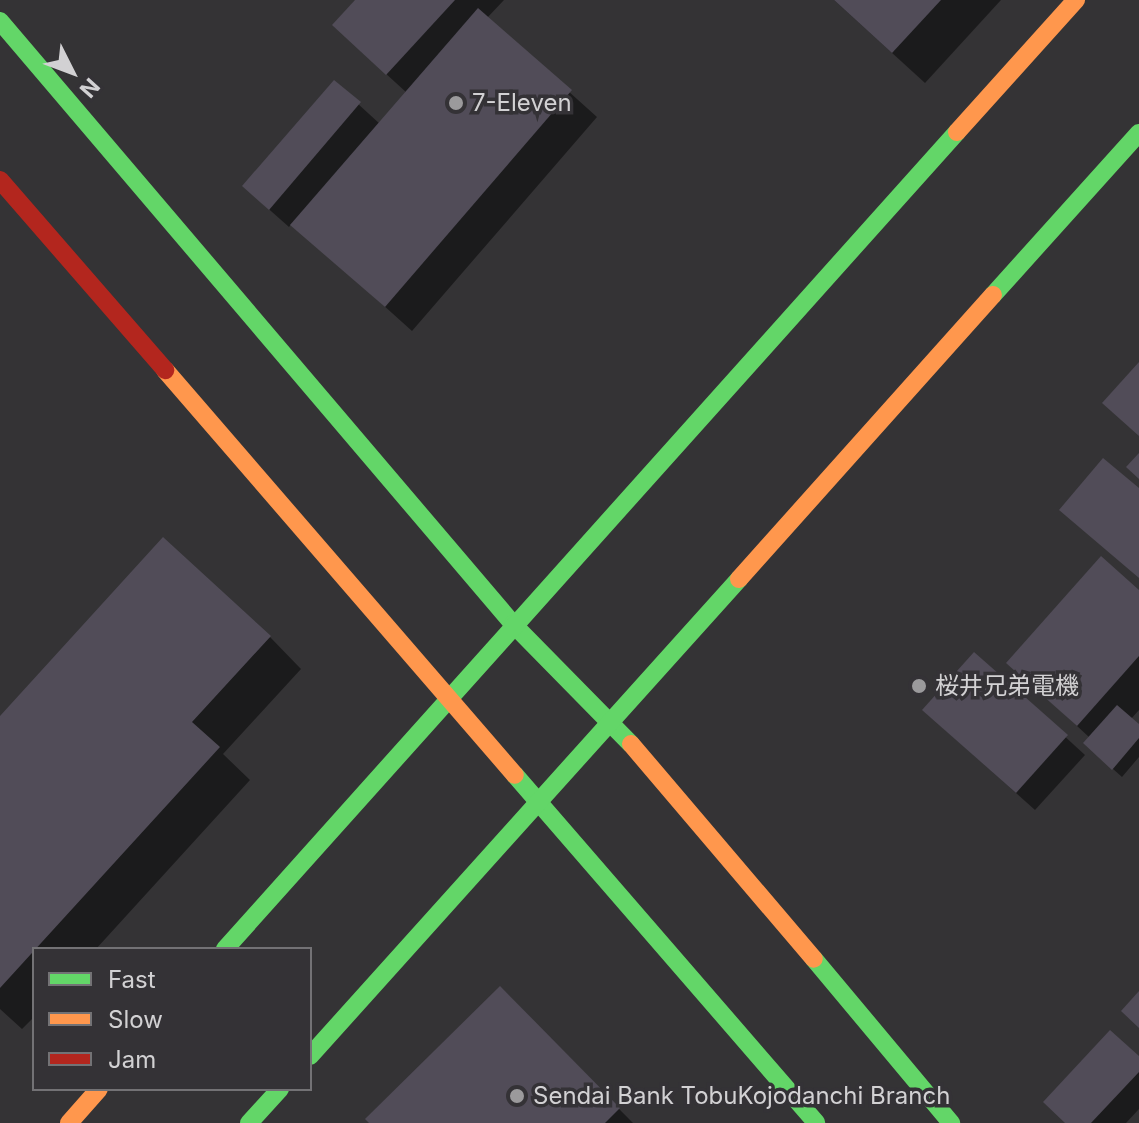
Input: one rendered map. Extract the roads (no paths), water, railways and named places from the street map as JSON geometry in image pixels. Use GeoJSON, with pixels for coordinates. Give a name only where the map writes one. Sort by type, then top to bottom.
{"type":"FeatureCollection","features":[{"type":"Feature","properties":{"kind":"street"},"geometry":{"type":"LineString","coordinates":[[227,947],[513,624],[1076,0]]}},
{"type":"Feature","properties":{"kind":"street"},"geometry":{"type":"LineString","coordinates":[[0,21],[513,624],[613,724],[951,1123]]}},
{"type":"Feature","properties":{"kind":"street"},"geometry":{"type":"LineString","coordinates":[[312,1054],[613,724],[1139,133]]}},
{"type":"Feature","properties":{"kind":"street"},"geometry":{"type":"LineString","coordinates":[[0,180],[447,701],[542,802],[816,1123]]}},
{"type":"Feature","properties":{"kind":"street"},"geometry":{"type":"LineString","coordinates":[[69,1123],[97,1091]]}},
{"type":"Feature","properties":{"kind":"street"},"geometry":{"type":"LineString","coordinates":[[249,1123],[278,1091]]}},
{"type":"Feature","properties":{"kind":"place","name":"7-Eleven"},"geometry":{"type":"Point","coordinates":[456,103]}},
{"type":"Feature","properties":{"kind":"place","name":"桜井兄弟電機"},"geometry":{"type":"Point","coordinates":[919,686]}},
{"type":"Feature","properties":{"kind":"place","name":"Sendai Bank TobuKojodanchi Branch"},"geometry":{"type":"Point","coordinates":[517,1096]}}]}
